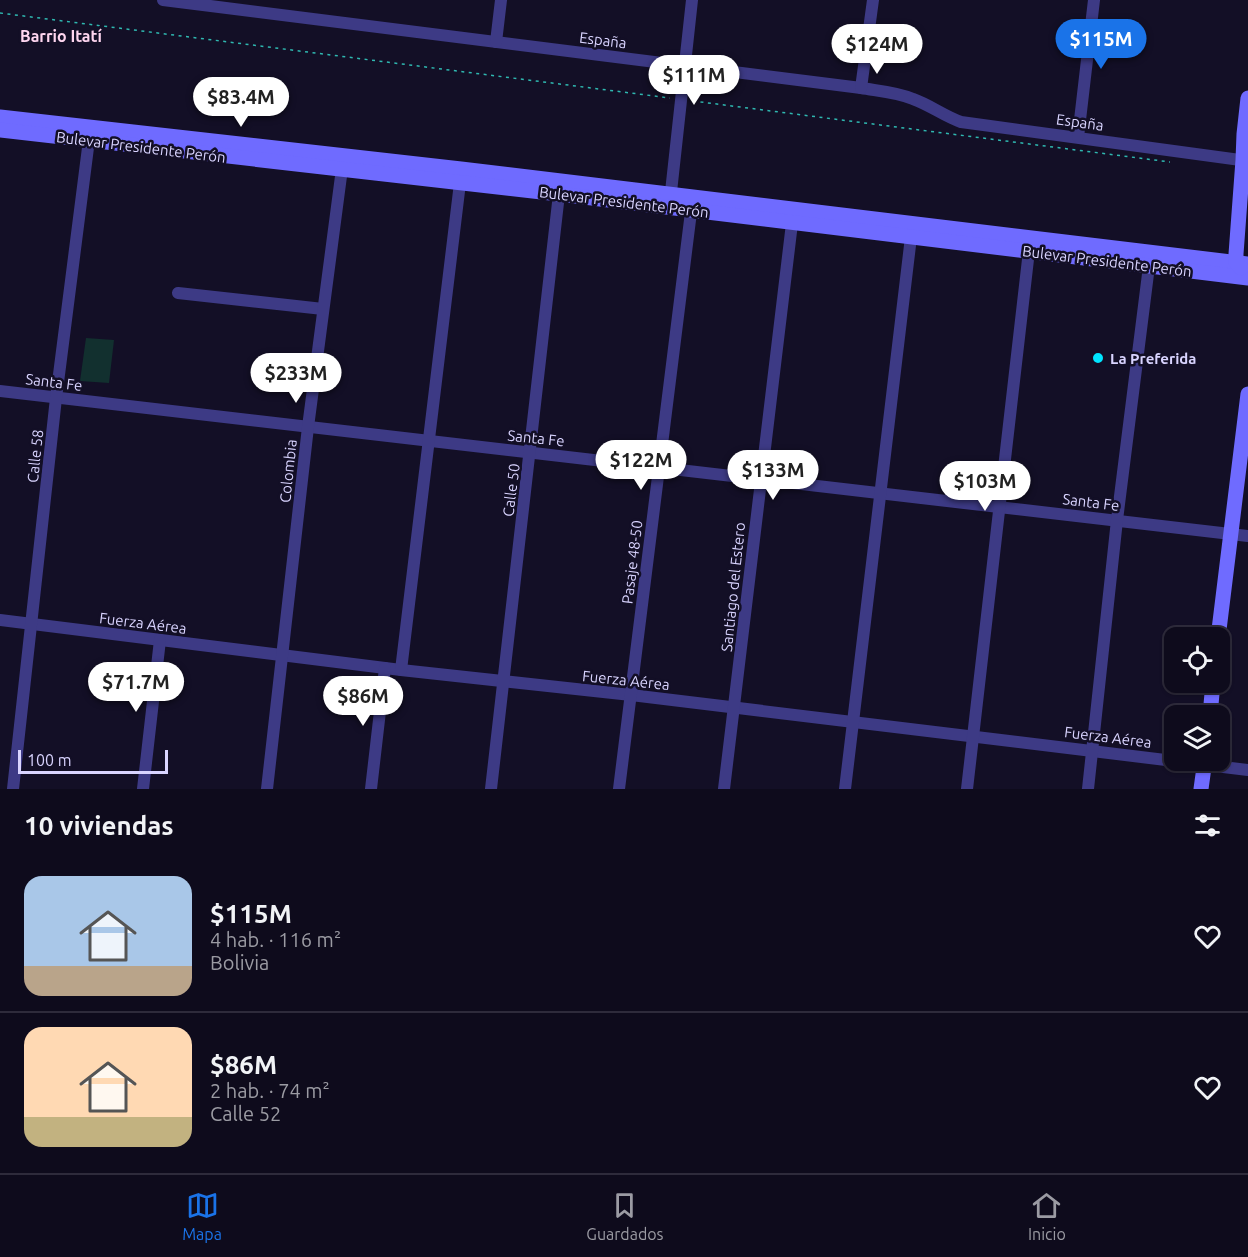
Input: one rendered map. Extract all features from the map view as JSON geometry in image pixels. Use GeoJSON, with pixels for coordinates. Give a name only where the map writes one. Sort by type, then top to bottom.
{"type":"FeatureCollection","features":[{"type":"Feature","properties":{"kind":"main road"},"geometry":{"type":"LineString","coordinates":[[1248,98],[1244,134],[1246,156],[1237,233],[1242,263],[1248,276]]}},
{"type":"Feature","properties":{"kind":"main road","name":"Bulevar Presidente Perón"},"geometry":{"type":"LineString","coordinates":[[0,117],[89,134],[692,203],[1030,245],[1149,266],[1248,276]]}},
{"type":"Feature","properties":{"kind":"main road","name":"Bulevar Presidente Perón"},"geometry":{"type":"LineString","coordinates":[[0,130],[89,134]]}},
{"type":"Feature","properties":{"kind":"main road","name":"Bulevar Presidente Perón"},"geometry":{"type":"LineString","coordinates":[[343,164],[459,183],[560,194],[670,201]]}},
{"type":"Feature","properties":{"kind":"main road","name":"Bulevar Presidente Perón"},"geometry":{"type":"LineString","coordinates":[[793,216],[911,237],[1242,263]]}},
{"type":"Feature","properties":{"kind":"main road"},"geometry":{"type":"LineString","coordinates":[[1219,627],[1248,394]]}},
{"type":"Feature","properties":{"kind":"main road"},"geometry":{"type":"LineString","coordinates":[[1201,789],[1203,771]]}},
{"type":"Feature","properties":{"kind":"street","name":"España"},"geometry":{"type":"LineString","coordinates":[[163,0],[252,6],[496,42],[861,88],[902,95],[961,122],[1246,156]]}},
{"type":"Feature","properties":{"kind":"street"},"geometry":{"type":"LineString","coordinates":[[496,42],[501,0]]}},
{"type":"Feature","properties":{"kind":"street"},"geometry":{"type":"LineString","coordinates":[[670,201],[692,0]]}},
{"type":"Feature","properties":{"kind":"street"},"geometry":{"type":"LineString","coordinates":[[861,88],[873,0]]}},
{"type":"Feature","properties":{"kind":"street"},"geometry":{"type":"LineString","coordinates":[[1077,137],[1094,0]]}},
{"type":"Feature","properties":{"kind":"street","name":"Calle 58"},"geometry":{"type":"LineString","coordinates":[[13,789],[56,398],[89,134]]}},
{"type":"Feature","properties":{"kind":"street","name":"Colombia"},"geometry":{"type":"LineString","coordinates":[[267,789],[308,427],[343,164]]}},
{"type":"Feature","properties":{"kind":"street"},"geometry":{"type":"LineString","coordinates":[[400,670],[459,183]]}},
{"type":"Feature","properties":{"kind":"street","name":"Calle 50"},"geometry":{"type":"LineString","coordinates":[[491,789],[560,194]]}},
{"type":"Feature","properties":{"kind":"street","name":"Pasaje 48-50"},"geometry":{"type":"LineString","coordinates":[[619,789],[692,203]]}},
{"type":"Feature","properties":{"kind":"street","name":"Santiago del Estero"},"geometry":{"type":"LineString","coordinates":[[724,789],[793,216]]}},
{"type":"Feature","properties":{"kind":"street"},"geometry":{"type":"LineString","coordinates":[[845,789],[911,237]]}},
{"type":"Feature","properties":{"kind":"street"},"geometry":{"type":"LineString","coordinates":[[967,789],[1030,245]]}},
{"type":"Feature","properties":{"kind":"street"},"geometry":{"type":"LineString","coordinates":[[1088,789],[1117,520],[1149,266]]}},
{"type":"Feature","properties":{"kind":"street"},"geometry":{"type":"LineString","coordinates":[[178,293],[323,309]]}},
{"type":"Feature","properties":{"kind":"street","name":"Santa Fe"},"geometry":{"type":"LineString","coordinates":[[0,392],[1248,536]]}},
{"type":"Feature","properties":{"kind":"street","name":"Fuerza Aérea"},"geometry":{"type":"LineString","coordinates":[[0,620],[400,670],[1164,758]]}},
{"type":"Feature","properties":{"kind":"street"},"geometry":{"type":"LineString","coordinates":[[143,789],[160,640]]}},
{"type":"Feature","properties":{"kind":"street"},"geometry":{"type":"LineString","coordinates":[[371,789],[385,668]]}},
{"type":"Feature","properties":{"kind":"street","name":"Fuerza Aérea"},"geometry":{"type":"LineString","coordinates":[[1230,767],[1248,770]]}},
{"type":"Feature","properties":{"kind":"path"},"geometry":{"type":"LineString","coordinates":[[0,13],[1172,163]]}},
{"type":"Feature","properties":{"kind":"green space"},"geometry":{"type":"Polygon","coordinates":[[[86,338],[114,340],[109,383],[80,381],[86,338]]]}},
{"type":"Feature","properties":{"kind":"place","name":"La Preferida"},"geometry":{"type":"Point","coordinates":[1098,358]}},
{"type":"Feature","properties":{"kind":"district","name":"Barrio Itatí"},"geometry":{"type":"Point","coordinates":[61,36]}}]}
